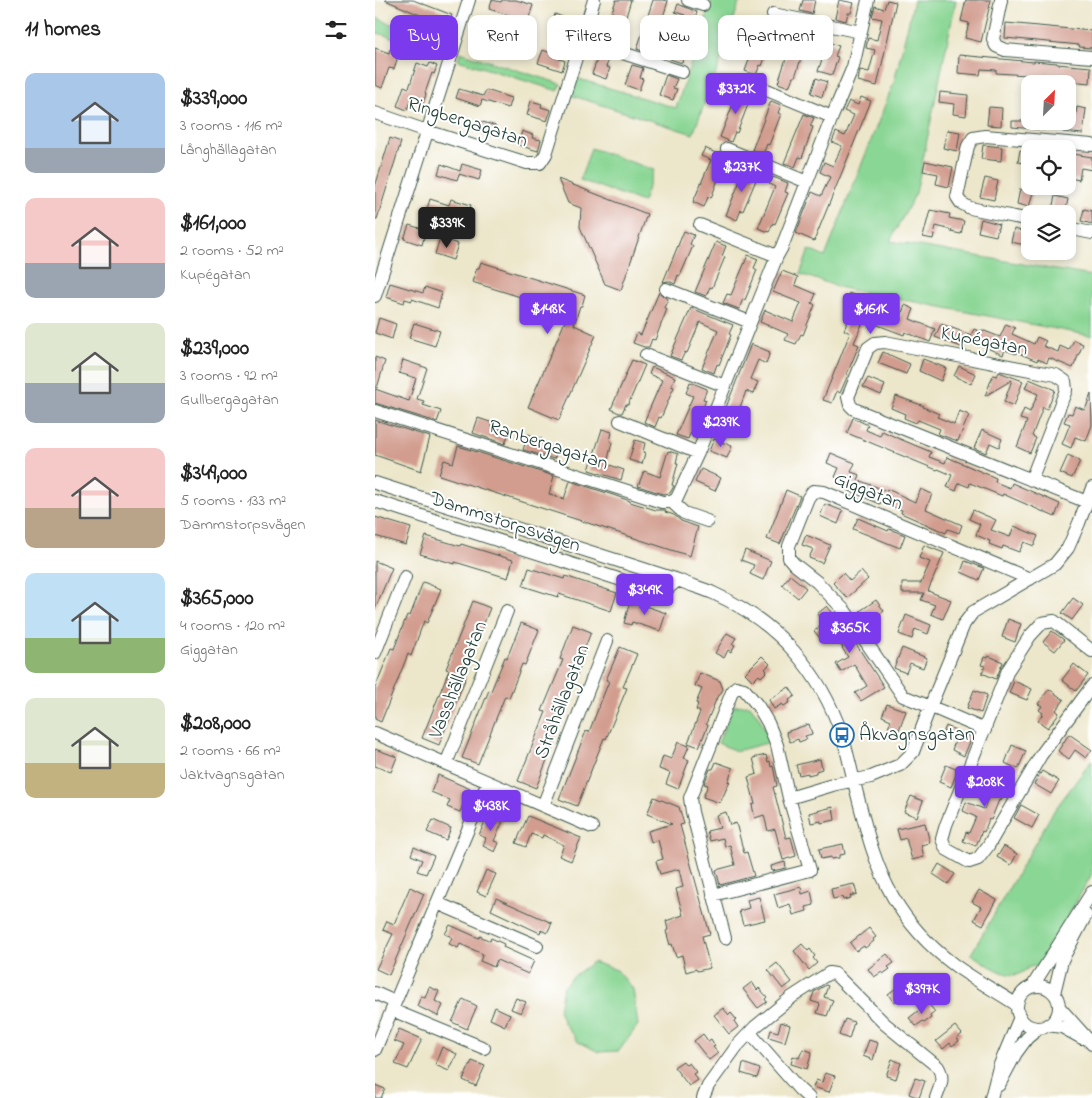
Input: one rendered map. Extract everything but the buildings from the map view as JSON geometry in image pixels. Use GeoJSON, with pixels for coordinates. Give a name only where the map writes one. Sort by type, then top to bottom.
{"type":"FeatureCollection","features":[{"type":"Feature","properties":{"kind":"street"},"geometry":{"type":"LineString","coordinates":[[375,296],[469,0]]}},
{"type":"Feature","properties":{"kind":"street","name":"Ringbergagatan"},"geometry":{"type":"LineString","coordinates":[[589,15],[593,0]]}},
{"type":"Feature","properties":{"kind":"street"},"geometry":{"type":"LineString","coordinates":[[688,0],[703,5]]}},
{"type":"Feature","properties":{"kind":"street"},"geometry":{"type":"LineString","coordinates":[[672,502],[677,498],[698,453],[853,67],[868,0]]}},
{"type":"Feature","properties":{"kind":"street"},"geometry":{"type":"LineString","coordinates":[[1001,0],[993,39],[996,46],[1005,50],[1092,57]]}},
{"type":"Feature","properties":{"kind":"street"},"geometry":{"type":"LineString","coordinates":[[773,14],[861,32]]}},
{"type":"Feature","properties":{"kind":"street"},"geometry":{"type":"LineString","coordinates":[[630,55],[682,72]]}},
{"type":"Feature","properties":{"kind":"street","name":"Ringbergagatan"},"geometry":{"type":"LineString","coordinates":[[375,113],[427,132],[527,163],[540,163],[546,154],[576,60]]}},
{"type":"Feature","properties":{"kind":"street"},"geometry":{"type":"LineString","coordinates":[[755,84],[832,117]]}},
{"type":"Feature","properties":{"kind":"street"},"geometry":{"type":"LineString","coordinates":[[1021,218],[970,208],[961,203],[957,196],[968,146],[973,138],[985,136],[1092,145]]}},
{"type":"Feature","properties":{"kind":"street"},"geometry":{"type":"LineString","coordinates":[[727,149],[807,182]]}},
{"type":"Feature","properties":{"kind":"street"},"geometry":{"type":"LineString","coordinates":[[700,225],[777,256]]}},
{"type":"Feature","properties":{"kind":"street"},"geometry":{"type":"LineString","coordinates":[[1076,230],[1092,233]]}},
{"type":"Feature","properties":{"kind":"street"},"geometry":{"type":"LineString","coordinates":[[666,289],[750,322]]}},
{"type":"Feature","properties":{"kind":"street","name":"Kupégatan"},"geometry":{"type":"LineString","coordinates":[[1031,480],[1066,390],[1065,381],[1057,375],[885,342],[868,348],[848,397],[850,405],[854,409],[1031,480],[1087,502]]}},
{"type":"Feature","properties":{"kind":"street"},"geometry":{"type":"LineString","coordinates":[[646,356],[725,386]]}},
{"type":"Feature","properties":{"kind":"street","name":"Ranbergagatan"},"geometry":{"type":"LineString","coordinates":[[375,411],[662,502],[672,502],[684,513],[707,521]]}},
{"type":"Feature","properties":{"kind":"street"},"geometry":{"type":"LineString","coordinates":[[620,421],[698,453]]}},
{"type":"Feature","properties":{"kind":"street","name":"Dammstorpsvägen"},"geometry":{"type":"LineString","coordinates":[[375,483],[678,580],[713,593],[738,606],[776,633],[799,656],[828,701],[842,735],[871,848],[883,878],[894,898],[915,928],[933,948],[954,965],[989,987],[1018,1011]]}},
{"type":"Feature","properties":{"kind":"street"},"geometry":{"type":"LineString","coordinates":[[789,798],[836,784],[871,777],[900,765],[913,752],[964,624],[973,612],[1055,564],[1068,548],[1092,488]]}},
{"type":"Feature","properties":{"kind":"street","name":"Giggatan"},"geometry":{"type":"LineString","coordinates":[[930,707],[903,696],[845,611],[817,582],[789,558],[789,546],[808,498],[813,491],[824,492],[1030,579]]}},
{"type":"Feature","properties":{"kind":"street","name":"Dammstorpsvägen"},"geometry":{"type":"LineString","coordinates":[[375,501],[662,593],[678,580]]}},
{"type":"Feature","properties":{"kind":"street"},"geometry":{"type":"LineString","coordinates":[[375,653],[405,577]]}},
{"type":"Feature","properties":{"kind":"street","name":"Vasshällagatan"},"geometry":{"type":"LineString","coordinates":[[446,764],[507,611]]}},
{"type":"Feature","properties":{"kind":"street"},"geometry":{"type":"LineString","coordinates":[[1092,651],[1053,621],[1042,623],[1030,636],[1008,670],[946,825],[942,839],[946,849],[969,862],[978,859],[988,846],[1041,755],[1092,686]]}},
{"type":"Feature","properties":{"kind":"street","name":"Stråhällagatan"},"geometry":{"type":"LineString","coordinates":[[543,806],[607,641]]}},
{"type":"Feature","properties":{"kind":"street"},"geometry":{"type":"LineString","coordinates":[[713,895],[810,870],[789,798],[777,745],[768,723],[758,706],[744,689],[736,687],[732,692],[690,798],[692,812],[713,895],[725,938]]}},
{"type":"Feature","properties":{"kind":"street"},"geometry":{"type":"LineString","coordinates":[[930,707],[985,730]]}},
{"type":"Feature","properties":{"kind":"street"},"geometry":{"type":"LineString","coordinates":[[375,733],[592,827]]}},
{"type":"Feature","properties":{"kind":"street"},"geometry":{"type":"LineString","coordinates":[[375,1050],[488,782]]}},
{"type":"Feature","properties":{"kind":"street"},"geometry":{"type":"LineString","coordinates":[[992,1098],[999,1067],[1018,1011],[1019,997],[1028,989],[1092,892]]}},
{"type":"Feature","properties":{"kind":"street"},"geometry":{"type":"LineString","coordinates":[[437,903],[537,946]]}},
{"type":"Feature","properties":{"kind":"street"},"geometry":{"type":"LineString","coordinates":[[1053,993],[1062,960],[1092,903]]}},
{"type":"Feature","properties":{"kind":"street"},"geometry":{"type":"LineString","coordinates":[[703,1098],[708,1086],[737,1046],[755,1027],[792,997],[829,973],[835,974],[885,1024],[938,1068],[942,1074],[942,1081],[936,1098]]}},
{"type":"Feature","properties":{"kind":"street"},"geometry":{"type":"LineString","coordinates":[[1028,989],[1038,986],[1046,988],[1053,993],[1059,1007],[1092,1044]]}},
{"type":"Feature","properties":{"kind":"street","name":"Dammstorpsvägen"},"geometry":{"type":"LineString","coordinates":[[989,987],[1028,989]]}},
{"type":"Feature","properties":{"kind":"street"},"geometry":{"type":"LineString","coordinates":[[375,993],[394,1006],[484,1048]]}},
{"type":"Feature","properties":{"kind":"street"},"geometry":{"type":"LineString","coordinates":[[992,1098],[1016,1053],[1027,1038],[1053,1020],[1059,1007]]}},
{"type":"Feature","properties":{"kind":"street"},"geometry":{"type":"LineString","coordinates":[[1018,1011],[1026,1024],[1032,1027],[1062,1027],[1092,1044]]}},
{"type":"Feature","properties":{"kind":"street"},"geometry":{"type":"LineString","coordinates":[[750,1033],[809,1098]]}},
{"type":"Feature","properties":{"kind":"green space"},"geometry":{"type":"Polygon","coordinates":[[[712,0],[740,0],[735,15],[718,15],[718,60],[721,60],[693,134],[570,95],[576,78],[676,108],[692,60],[708,60],[707,15],[712,0]]]}},
{"type":"Feature","properties":{"kind":"green space"},"geometry":{"type":"Polygon","coordinates":[[[914,0],[956,0],[916,193],[890,241],[1092,276],[1092,336],[842,288],[800,274],[809,250],[825,257],[894,82],[914,0]]]}},
{"type":"Feature","properties":{"kind":"green space"},"geometry":{"type":"Polygon","coordinates":[[[375,17],[390,23],[390,37],[375,32],[375,17]]]}},
{"type":"Feature","properties":{"kind":"green space"},"geometry":{"type":"Polygon","coordinates":[[[460,52],[468,55],[468,60],[485,60],[561,84],[558,91],[458,60],[460,52]]]}},
{"type":"Feature","properties":{"kind":"green space"},"geometry":{"type":"Polygon","coordinates":[[[591,148],[654,170],[643,202],[580,180],[591,148]]]}},
{"type":"Feature","properties":{"kind":"green space"},"geometry":{"type":"Polygon","coordinates":[[[750,705],[759,717],[771,742],[736,751],[718,743],[733,706],[750,705]]]}},
{"type":"Feature","properties":{"kind":"green space"},"geometry":{"type":"Polygon","coordinates":[[[1092,760],[1092,874],[1043,960],[1037,966],[1033,966],[1019,974],[1014,975],[1001,972],[971,954],[1053,812],[1092,760]]]}},
{"type":"Feature","properties":{"kind":"green space"},"geometry":{"type":"Polygon","coordinates":[[[593,962],[617,970],[633,989],[638,1025],[619,1051],[599,1052],[578,1042],[564,1023],[559,1010],[563,987],[575,975],[593,962]]]}},
{"type":"Feature","properties":{"kind":"place","name":"Åkvagnsgatan"},"geometry":{"type":"Point","coordinates":[842,735]}}]}
